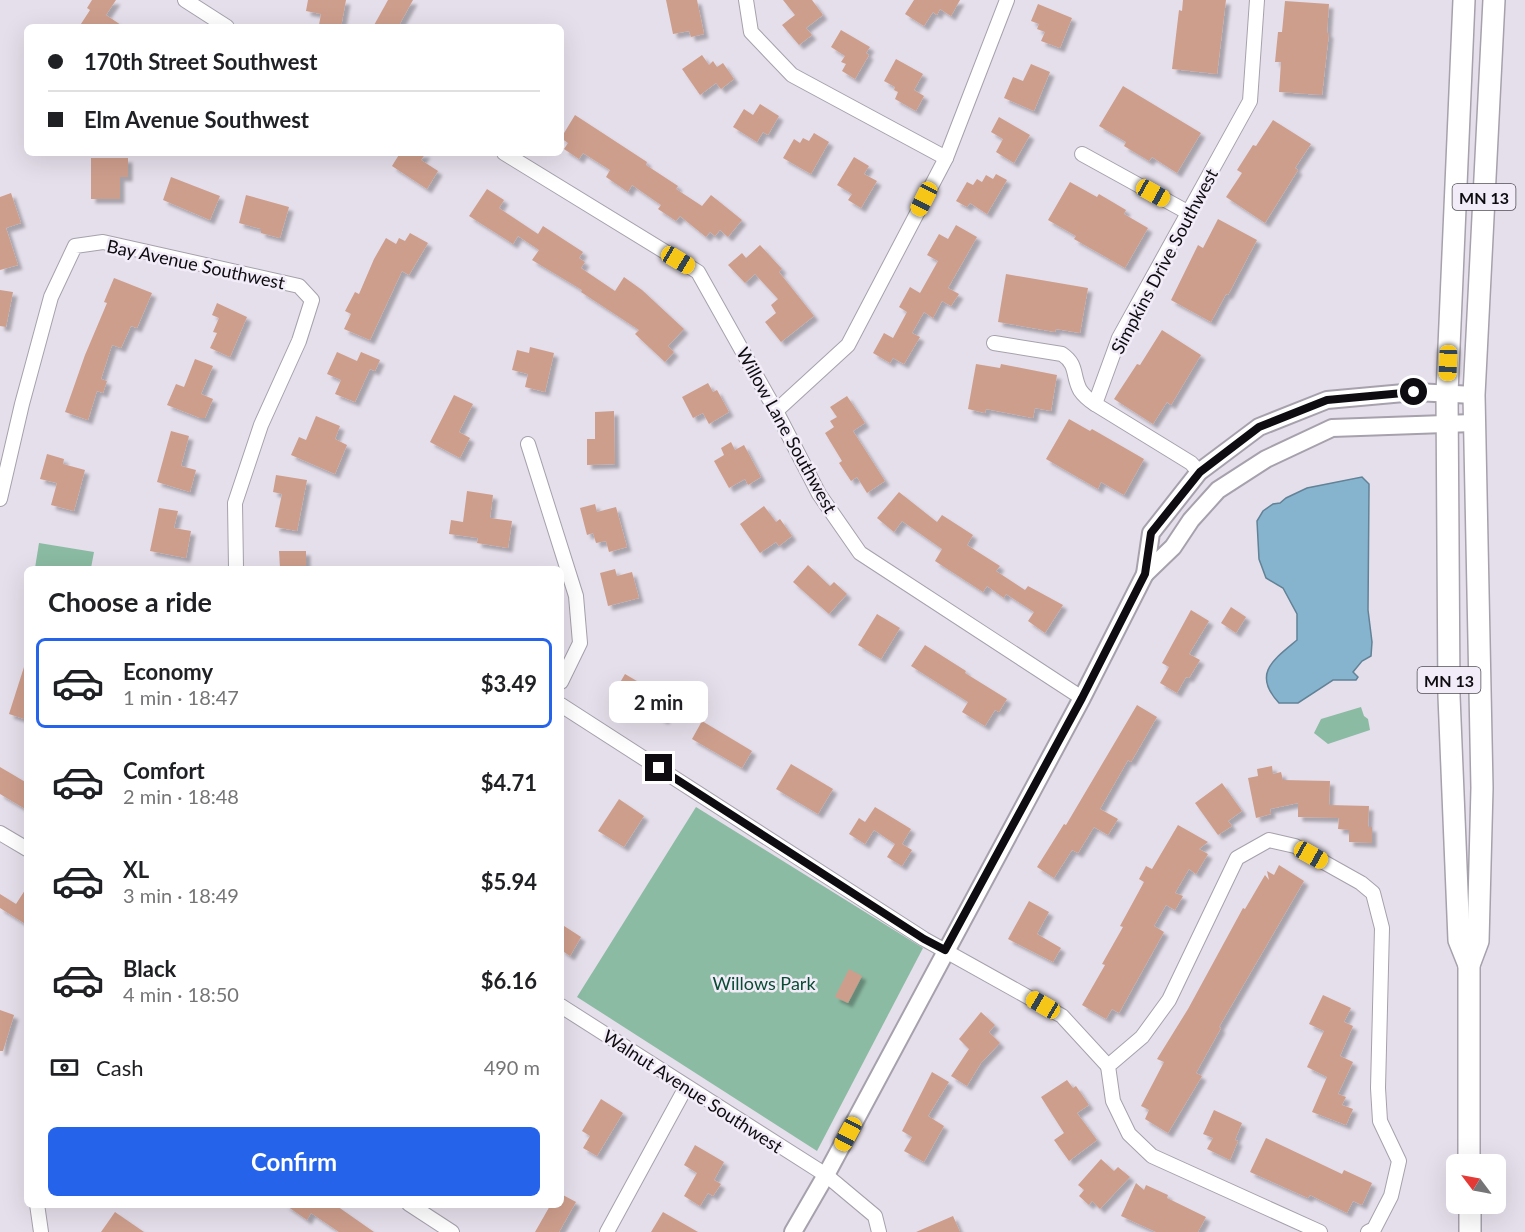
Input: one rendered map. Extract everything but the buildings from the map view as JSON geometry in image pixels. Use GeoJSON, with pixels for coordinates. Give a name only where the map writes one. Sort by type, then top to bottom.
{"type":"FeatureCollection","features":[{"type":"Feature","properties":{"kind":"main road","name":"MN 13"},"geometry":{"type":"LineString","coordinates":[[1464,0],[1447,423],[1449,696],[1460,940],[1469,965],[1469,1154]]}},
{"type":"Feature","properties":{"kind":"main road","name":"MN 13"},"geometry":{"type":"LineString","coordinates":[[1469,965],[1478,941],[1482,788],[1473,423],[1494,0]]}},
{"type":"Feature","properties":{"kind":"main road"},"geometry":{"type":"LineString","coordinates":[[1470,1214],[1470,1232]]}},
{"type":"Feature","properties":{"kind":"street"},"geometry":{"type":"LineString","coordinates":[[185,0],[222,24]]}},
{"type":"Feature","properties":{"kind":"street"},"geometry":{"type":"LineString","coordinates":[[746,0],[751,32],[792,75],[946,158]]}},
{"type":"Feature","properties":{"kind":"street"},"geometry":{"type":"LineString","coordinates":[[776,411],[849,345],[946,158],[1007,0]]}},
{"type":"Feature","properties":{"kind":"street","name":"Simpkins Drive Southwest"},"geometry":{"type":"LineString","coordinates":[[1095,404],[1119,338],[1250,101],[1257,0]]}},
{"type":"Feature","properties":{"kind":"street"},"geometry":{"type":"LineString","coordinates":[[1082,154],[1189,213]]}},
{"type":"Feature","properties":{"kind":"street","name":"Willow Lane Southwest"},"geometry":{"type":"LineString","coordinates":[[509,156],[698,272],[776,411],[819,494],[860,553],[1082,698]]}},
{"type":"Feature","properties":{"kind":"street","name":"Bay Avenue Southwest"},"geometry":{"type":"LineString","coordinates":[[0,499],[22,404],[51,297],[75,246],[103,242],[299,286],[312,300],[299,341],[261,424],[235,503],[236,566]]}},
{"type":"Feature","properties":{"kind":"street"},"geometry":{"type":"LineString","coordinates":[[994,343],[1062,354],[1070,360],[1074,367],[1080,390],[1086,398],[1191,464],[1200,472]]}},
{"type":"Feature","properties":{"kind":"street"},"geometry":{"type":"LineString","coordinates":[[793,1232],[826,1175],[1082,698],[1145,574],[1151,533],[1200,472],[1259,427],[1327,400],[1414,392],[1474,395]]}},
{"type":"Feature","properties":{"kind":"street"},"geometry":{"type":"LineString","coordinates":[[1145,574],[1173,547],[1191,520],[1218,490],[1266,459],[1332,428],[1473,423]]}},
{"type":"Feature","properties":{"kind":"street"},"geometry":{"type":"LineString","coordinates":[[528,444],[576,596],[580,644],[564,676]]}},
{"type":"Feature","properties":{"kind":"street"},"geometry":{"type":"LineString","coordinates":[[564,707],[924,939],[1062,1016],[1108,1066],[1113,1101],[1129,1134],[1152,1156],[1320,1232]]}},
{"type":"Feature","properties":{"kind":"street"},"geometry":{"type":"LineString","coordinates":[[0,833],[24,847]]}},
{"type":"Feature","properties":{"kind":"street"},"geometry":{"type":"LineString","coordinates":[[1108,1066],[1142,1037],[1170,999],[1237,858],[1269,840],[1295,846],[1361,883],[1372,893],[1382,928],[1378,1088],[1380,1121],[1399,1161],[1391,1196],[1374,1229],[1368,1232]]}},
{"type":"Feature","properties":{"kind":"street","name":"Walnut Avenue Southwest"},"geometry":{"type":"LineString","coordinates":[[564,1008],[826,1175],[875,1216],[879,1232]]}},
{"type":"Feature","properties":{"kind":"street"},"geometry":{"type":"LineString","coordinates":[[606,1232],[686,1087]]}},
{"type":"Feature","properties":{"kind":"street"},"geometry":{"type":"LineString","coordinates":[[38,1208],[41,1232]]}},
{"type":"Feature","properties":{"kind":"street"},"geometry":{"type":"LineString","coordinates":[[415,1208],[452,1232]]}},
{"type":"Feature","properties":{"kind":"green space"},"geometry":{"type":"Polygon","coordinates":[[[39,543],[94,552],[91,566],[35,566],[39,543]]]}},
{"type":"Feature","properties":{"kind":"green space"},"geometry":{"type":"Polygon","coordinates":[[[1361,707],[1364,716],[1368,719],[1370,730],[1328,744],[1314,733],[1321,719],[1361,707]]]}},
{"type":"Feature","properties":{"kind":"green space","name":"Willows Park"},"geometry":{"type":"Polygon","coordinates":[[[696,807],[923,948],[817,1151],[577,997],[696,807]]]}},
{"type":"Feature","properties":{"kind":"water"},"geometry":{"type":"Polygon","coordinates":[[[1362,477],[1369,484],[1368,610],[1372,642],[1371,656],[1362,661],[1353,672],[1358,677],[1356,680],[1333,680],[1298,703],[1279,703],[1267,684],[1267,676],[1274,661],[1297,640],[1297,614],[1283,588],[1266,578],[1259,559],[1257,521],[1263,511],[1273,504],[1280,503],[1307,488],[1362,477]]]}},
{"type":"Feature","properties":{"kind":"route"},"geometry":{"type":"LineString","coordinates":[[659,768],[924,939],[945,950],[1082,698],[1145,574],[1151,533],[1200,472],[1259,427],[1327,400],[1414,392]]}}]}
